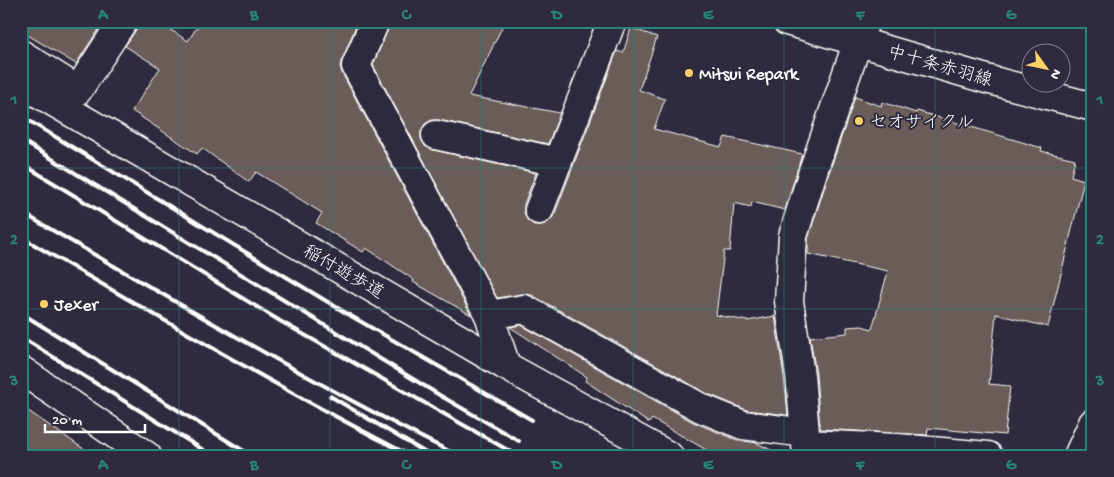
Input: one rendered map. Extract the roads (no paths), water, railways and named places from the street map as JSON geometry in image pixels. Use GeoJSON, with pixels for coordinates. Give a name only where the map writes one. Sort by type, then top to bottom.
{"type":"FeatureCollection","features":[{"type":"Feature","properties":{"kind":"street"},"geometry":{"type":"LineString","coordinates":[[21,54],[78,90],[123,21]]}},
{"type":"Feature","properties":{"kind":"street"},"geometry":{"type":"LineString","coordinates":[[375,21],[356,66],[489,315],[506,366]]}},
{"type":"Feature","properties":{"kind":"street"},"geometry":{"type":"LineString","coordinates":[[539,210],[612,21]]}},
{"type":"Feature","properties":{"kind":"street","name":"中十条赤羽線"},"geometry":{"type":"LineString","coordinates":[[787,21],[861,31],[990,80],[1093,107]]}},
{"type":"Feature","properties":{"kind":"street"},"geometry":{"type":"LineString","coordinates":[[806,444],[800,375],[789,301],[793,236],[861,31]]}},
{"type":"Feature","properties":{"kind":"street","name":"稲付遊歩道"},"geometry":{"type":"LineString","coordinates":[[21,83],[506,366],[669,456]]}},
{"type":"Feature","properties":{"kind":"street"},"geometry":{"type":"LineString","coordinates":[[436,135],[558,162]]}},
{"type":"Feature","properties":{"kind":"street"},"geometry":{"type":"LineString","coordinates":[[489,315],[524,309],[701,408],[743,425],[806,444],[896,448],[988,456]]}},
{"type":"Feature","properties":{"kind":"street"},"geometry":{"type":"LineString","coordinates":[[21,370],[147,456]]}},
{"type":"Feature","properties":{"kind":"street"},"geometry":{"type":"LineString","coordinates":[[1078,456],[1093,423]]}},
{"type":"Feature","properties":{"kind":"railway"},"geometry":{"type":"LineString","coordinates":[[21,116],[351,316],[532,420]]}},
{"type":"Feature","properties":{"kind":"railway"},"geometry":{"type":"LineString","coordinates":[[21,140],[441,396],[519,441]]}},
{"type":"Feature","properties":{"kind":"railway"},"geometry":{"type":"LineString","coordinates":[[21,163],[280,321],[513,453]]}},
{"type":"Feature","properties":{"kind":"railway"},"geometry":{"type":"LineString","coordinates":[[21,212],[293,368],[459,456]]}},
{"type":"Feature","properties":{"kind":"railway"},"geometry":{"type":"LineString","coordinates":[[21,237],[263,377],[411,456]]}},
{"type":"Feature","properties":{"kind":"railway"},"geometry":{"type":"LineString","coordinates":[[21,313],[252,456]]}},
{"type":"Feature","properties":{"kind":"railway"},"geometry":{"type":"LineString","coordinates":[[21,337],[213,456]]}},
{"type":"Feature","properties":{"kind":"railway"},"geometry":{"type":"LineString","coordinates":[[330,396],[431,456]]}},
{"type":"Feature","properties":{"kind":"place","name":"Mitsui Repark"},"geometry":{"type":"Point","coordinates":[689,73]}},
{"type":"Feature","properties":{"kind":"place","name":"セオサイクル"},"geometry":{"type":"Point","coordinates":[859,121]}},
{"type":"Feature","properties":{"kind":"place","name":"Jexer"},"geometry":{"type":"Point","coordinates":[44,304]}}]}
